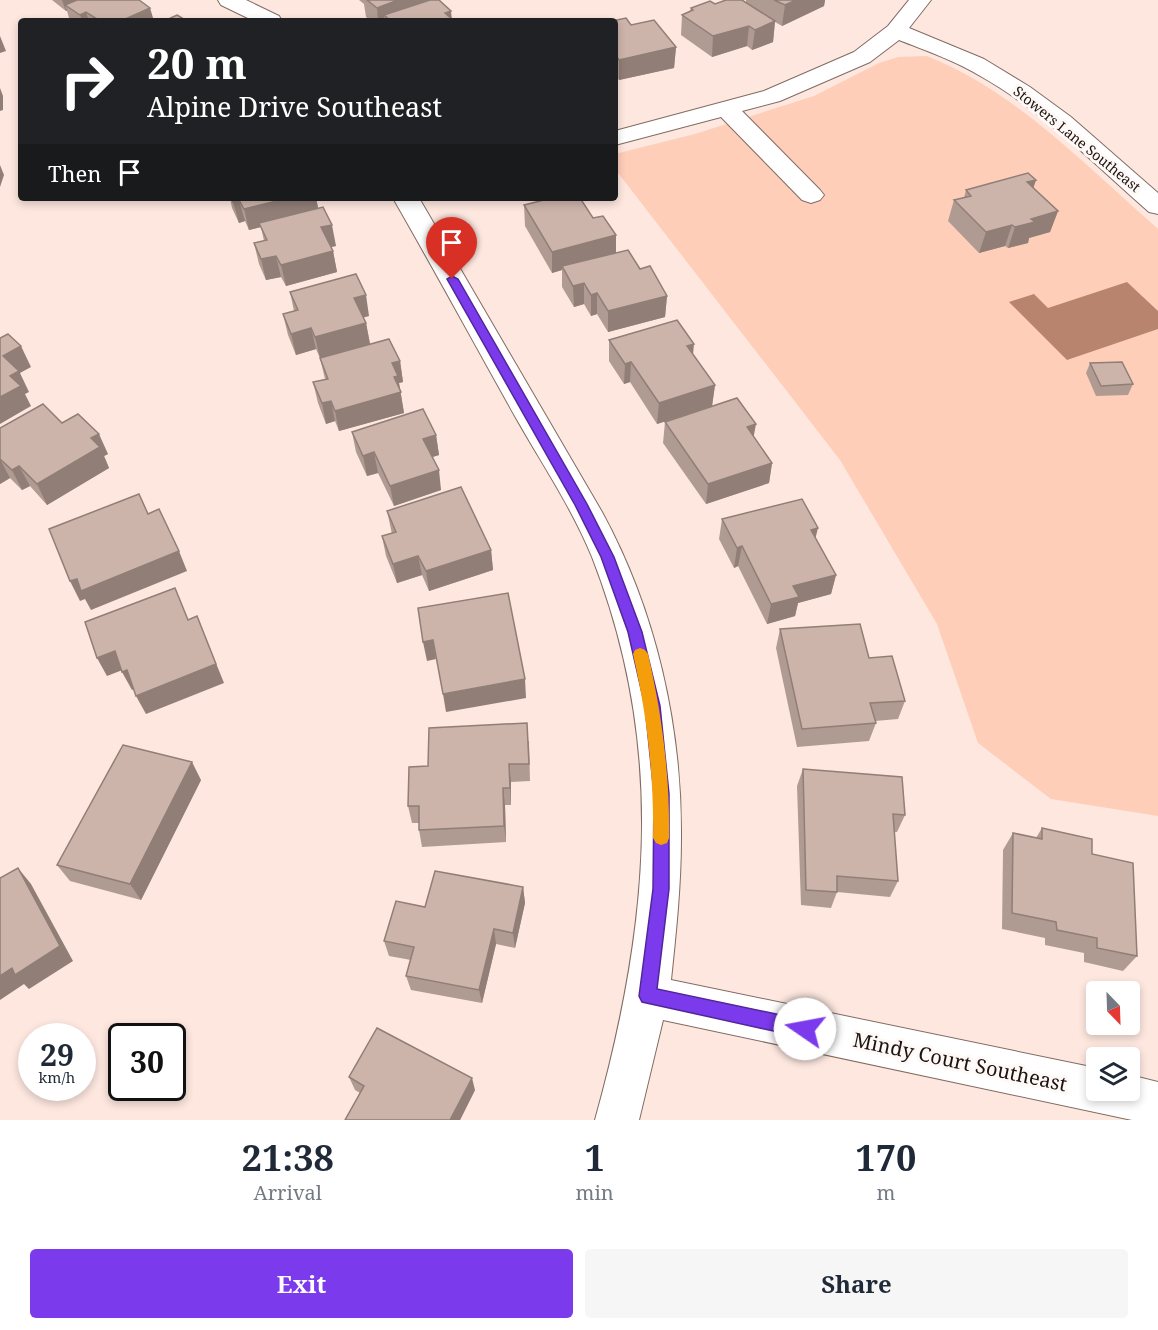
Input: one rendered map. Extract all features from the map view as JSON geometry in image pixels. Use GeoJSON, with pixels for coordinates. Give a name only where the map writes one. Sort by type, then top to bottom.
{"type":"FeatureCollection","features":[{"type":"Feature","properties":{"kind":"street"},"geometry":{"type":"LineString","coordinates":[[618,137],[727,110],[772,96],[862,57],[896,31],[920,0]]}},
{"type":"Feature","properties":{"kind":"street"},"geometry":{"type":"LineString","coordinates":[[247,3],[268,18]]}},
{"type":"Feature","properties":{"kind":"street","name":"Stowers Lane Southeast"},"geometry":{"type":"LineString","coordinates":[[896,31],[937,47],[1000,77],[1040,105],[1158,206]]}},
{"type":"Feature","properties":{"kind":"street"},"geometry":{"type":"LineString","coordinates":[[727,110],[811,195]]}},
{"type":"Feature","properties":{"kind":"street"},"geometry":{"type":"LineString","coordinates":[[408,201],[581,504],[608,557],[635,632],[652,706],[662,794],[661,889],[648,996],[632,1071],[617,1120]]}},
{"type":"Feature","properties":{"kind":"street","name":"Mindy Court Southeast"},"geometry":{"type":"LineString","coordinates":[[648,996],[1086,1088]]}},
{"type":"Feature","properties":{"kind":"street","name":"Mindy Court Southeast"},"geometry":{"type":"LineString","coordinates":[[1140,1100],[1158,1104]]}},
{"type":"Feature","properties":{"kind":"shaded area"},"geometry":{"type":"Polygon","coordinates":[[[927,56],[991,89],[1049,132],[1158,229],[1158,816],[1051,799],[978,743],[937,624],[840,460],[618,173],[618,153],[695,134],[814,96],[879,63],[898,57],[927,56]]]}},
{"type":"Feature","properties":{"kind":"shaded area"},"geometry":{"type":"Polygon","coordinates":[[[1127,282],[1158,311],[1158,329],[1067,360],[1009,302],[1034,294],[1048,308],[1127,282]]]}},
{"type":"Feature","properties":{"kind":"building"},"geometry":{"type":"Polygon","coordinates":[[[77,0],[139,0],[150,8],[128,18],[95,18],[86,12],[80,15],[65,5],[77,0]]]}},
{"type":"Feature","properties":{"kind":"building"},"geometry":{"type":"Polygon","coordinates":[[[367,0],[398,0],[377,8],[367,0]]]}},
{"type":"Feature","properties":{"kind":"building"},"geometry":{"type":"Polygon","coordinates":[[[430,0],[439,0],[451,11],[445,13],[451,18],[388,18],[384,15],[430,0]]]}},
{"type":"Feature","properties":{"kind":"building"},"geometry":{"type":"Polygon","coordinates":[[[726,0],[742,0],[775,21],[755,30],[749,26],[713,36],[682,15],[693,10],[691,8],[710,1],[715,4],[726,0]]]}},
{"type":"Feature","properties":{"kind":"building"},"geometry":{"type":"Polygon","coordinates":[[[774,0],[796,0],[785,5],[774,0]]]}},
{"type":"Feature","properties":{"kind":"building"},"geometry":{"type":"Polygon","coordinates":[[[626,18],[631,25],[654,20],[676,47],[619,60],[618,20],[626,18]]]}},
{"type":"Feature","properties":{"kind":"building"},"geometry":{"type":"Polygon","coordinates":[[[1028,173],[1036,180],[1027,182],[1058,211],[1031,219],[1035,222],[986,232],[954,200],[971,196],[966,190],[1028,173]]]}},
{"type":"Feature","properties":{"kind":"building"},"geometry":{"type":"Polygon","coordinates":[[[240,201],[277,201],[244,209],[240,201]]]}},
{"type":"Feature","properties":{"kind":"building"},"geometry":{"type":"Polygon","coordinates":[[[540,201],[582,201],[593,218],[603,216],[616,235],[552,252],[524,205],[540,201]]]}},
{"type":"Feature","properties":{"kind":"building"},"geometry":{"type":"Polygon","coordinates":[[[323,207],[332,225],[321,227],[333,251],[281,265],[276,256],[261,259],[254,243],[267,240],[259,223],[323,207]]]}},
{"type":"Feature","properties":{"kind":"building"},"geometry":{"type":"Polygon","coordinates":[[[628,250],[640,269],[650,266],[667,296],[608,311],[597,293],[591,295],[584,283],[573,286],[562,266],[628,250]]]}},
{"type":"Feature","properties":{"kind":"building"},"geometry":{"type":"Polygon","coordinates":[[[356,274],[366,295],[354,298],[366,323],[315,337],[311,328],[291,334],[283,314],[298,310],[290,292],[356,274]]]}},
{"type":"Feature","properties":{"kind":"building"},"geometry":{"type":"Polygon","coordinates":[[[677,320],[694,344],[687,346],[715,385],[659,403],[631,362],[625,364],[609,340],[677,320]]]}},
{"type":"Feature","properties":{"kind":"building"},"geometry":{"type":"Polygon","coordinates":[[[8,334],[21,346],[3,356],[19,371],[10,376],[21,386],[0,397],[0,338],[8,334]]]}},
{"type":"Feature","properties":{"kind":"building"},"geometry":{"type":"Polygon","coordinates":[[[389,339],[400,361],[392,363],[398,376],[394,377],[401,392],[335,411],[331,401],[322,403],[313,382],[328,379],[320,358],[389,339]]]}},
{"type":"Feature","properties":{"kind":"building"},"geometry":{"type":"Polygon","coordinates":[[[1122,362],[1133,384],[1101,386],[1090,363],[1122,362]]]}},
{"type":"Feature","properties":{"kind":"building"},"geometry":{"type":"Polygon","coordinates":[[[737,398],[756,424],[747,427],[772,463],[708,484],[665,422],[737,398]]]}},
{"type":"Feature","properties":{"kind":"building"},"geometry":{"type":"Polygon","coordinates":[[[43,404],[62,423],[78,414],[99,434],[91,438],[100,447],[37,484],[19,466],[12,470],[0,459],[0,428],[43,404]]]}},
{"type":"Feature","properties":{"kind":"building"},"geometry":{"type":"Polygon","coordinates":[[[423,409],[436,435],[423,439],[439,470],[390,486],[374,452],[363,456],[352,432],[423,409]]]}},
{"type":"Feature","properties":{"kind":"building"},"geometry":{"type":"Polygon","coordinates":[[[461,487],[491,550],[426,571],[418,556],[393,564],[382,536],[396,532],[387,511],[461,487]]]}},
{"type":"Feature","properties":{"kind":"building"},"geometry":{"type":"Polygon","coordinates":[[[139,494],[148,514],[159,509],[179,551],[81,591],[77,579],[70,581],[49,529],[139,494]]]}},
{"type":"Feature","properties":{"kind":"building"},"geometry":{"type":"Polygon","coordinates":[[[802,499],[818,528],[811,530],[836,575],[793,586],[799,597],[771,604],[742,546],[737,548],[722,519],[802,499]]]}},
{"type":"Feature","properties":{"kind":"building"},"geometry":{"type":"Polygon","coordinates":[[[175,588],[188,620],[197,616],[216,664],[136,696],[127,670],[122,672],[115,651],[97,658],[85,622],[175,588]]]}},
{"type":"Feature","properties":{"kind":"building"},"geometry":{"type":"Polygon","coordinates":[[[508,593],[525,679],[443,694],[433,640],[423,642],[418,608],[508,593]]]}},
{"type":"Feature","properties":{"kind":"building"},"geometry":{"type":"Polygon","coordinates":[[[860,624],[869,658],[892,656],[905,701],[870,703],[876,723],[802,729],[780,629],[860,624]]]}},
{"type":"Feature","properties":{"kind":"building"},"geometry":{"type":"Polygon","coordinates":[[[527,723],[529,764],[509,764],[510,788],[503,788],[504,826],[419,830],[419,806],[408,806],[409,767],[428,766],[429,728],[527,723]]]}},
{"type":"Feature","properties":{"kind":"building"},"geometry":{"type":"Polygon","coordinates":[[[123,745],[192,762],[130,884],[57,865],[123,745]]]}},
{"type":"Feature","properties":{"kind":"building"},"geometry":{"type":"Polygon","coordinates":[[[803,769],[902,777],[905,815],[893,814],[898,881],[837,876],[837,892],[806,890],[803,769]]]}},
{"type":"Feature","properties":{"kind":"building"},"geometry":{"type":"Polygon","coordinates":[[[1042,828],[1092,839],[1092,854],[1133,863],[1137,956],[1097,948],[1097,938],[1057,930],[1056,922],[1012,913],[1013,833],[1042,839],[1042,828]]]}},
{"type":"Feature","properties":{"kind":"building"},"geometry":{"type":"Polygon","coordinates":[[[18,868],[60,946],[15,975],[12,968],[0,976],[0,878],[18,868]]]}},
{"type":"Feature","properties":{"kind":"building"},"geometry":{"type":"Polygon","coordinates":[[[435,871],[523,887],[513,933],[494,929],[479,990],[406,976],[414,947],[384,941],[396,901],[425,907],[435,871]]]}},
{"type":"Feature","properties":{"kind":"building"},"geometry":{"type":"Polygon","coordinates":[[[377,1028],[472,1078],[450,1120],[345,1120],[364,1086],[349,1077],[377,1028]]]}},
{"type":"Feature","properties":{"kind":"slow traffic"},"geometry":{"type":"LineString","coordinates":[[640,654],[652,706],[662,794],[661,838]]}},
{"type":"Feature","properties":{"kind":"route"},"geometry":{"type":"LineString","coordinates":[[452,279],[581,504],[608,557],[635,632],[652,706],[662,794],[661,889],[648,996],[805,1029]]}}]}
